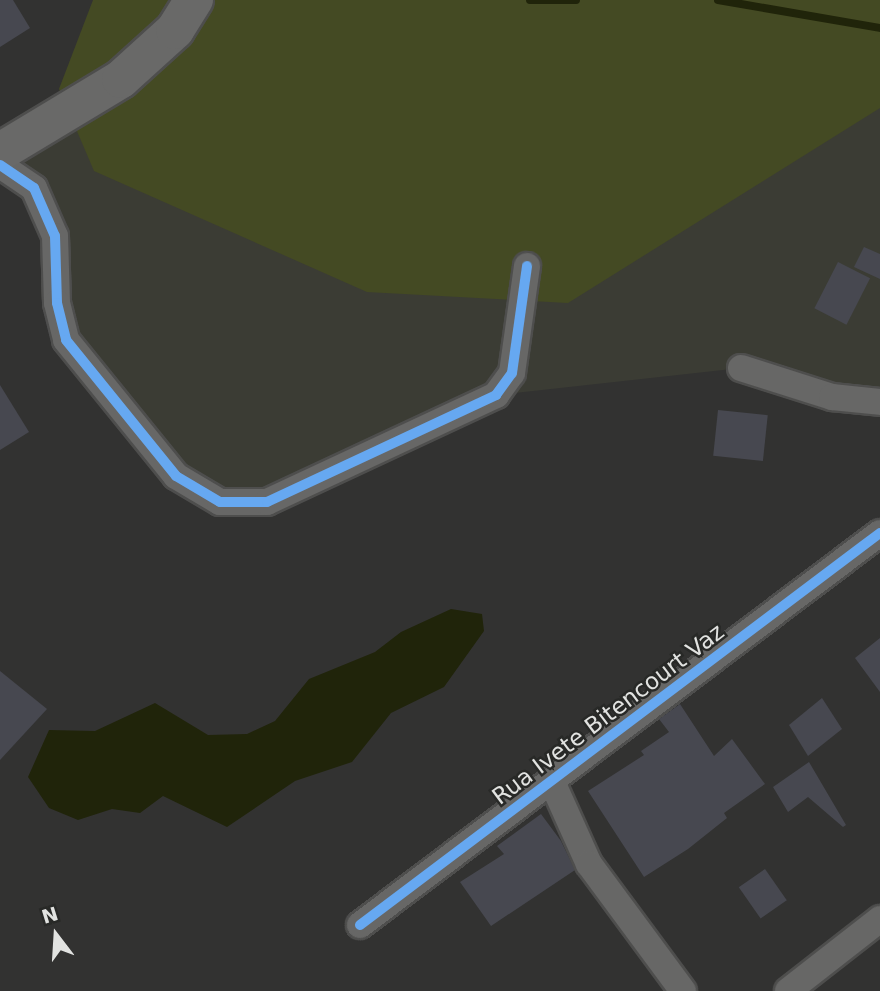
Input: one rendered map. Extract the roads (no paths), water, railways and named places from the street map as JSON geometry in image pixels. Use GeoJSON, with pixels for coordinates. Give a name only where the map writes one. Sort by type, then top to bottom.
{"type":"FeatureCollection","features":[{"type":"Feature","properties":{"kind":"street"},"geometry":{"type":"LineString","coordinates":[[0,152],[121,79],[175,30],[194,0]]}},
{"type":"Feature","properties":{"kind":"street"},"geometry":{"type":"LineString","coordinates":[[0,165],[34,188],[55,236],[57,303],[66,340],[176,477],[220,502],[267,502],[496,395],[512,373],[527,266]]}},
{"type":"Feature","properties":{"kind":"street"},"geometry":{"type":"LineString","coordinates":[[741,368],[832,397],[880,402]]}},
{"type":"Feature","properties":{"kind":"street","name":"Rua Ivete Bitencourt Vaz"},"geometry":{"type":"LineString","coordinates":[[360,925],[553,784],[880,533]]}},
{"type":"Feature","properties":{"kind":"street"},"geometry":{"type":"LineString","coordinates":[[553,784],[589,864],[683,991]]}},
{"type":"Feature","properties":{"kind":"street"},"geometry":{"type":"LineString","coordinates":[[788,991],[880,919]]}},
{"type":"Feature","properties":{"kind":"waterway"},"geometry":{"type":"LineString","coordinates":[[530,0],[576,0]]}},
{"type":"Feature","properties":{"kind":"waterway"},"geometry":{"type":"LineString","coordinates":[[718,0],[880,28]]}}]}
